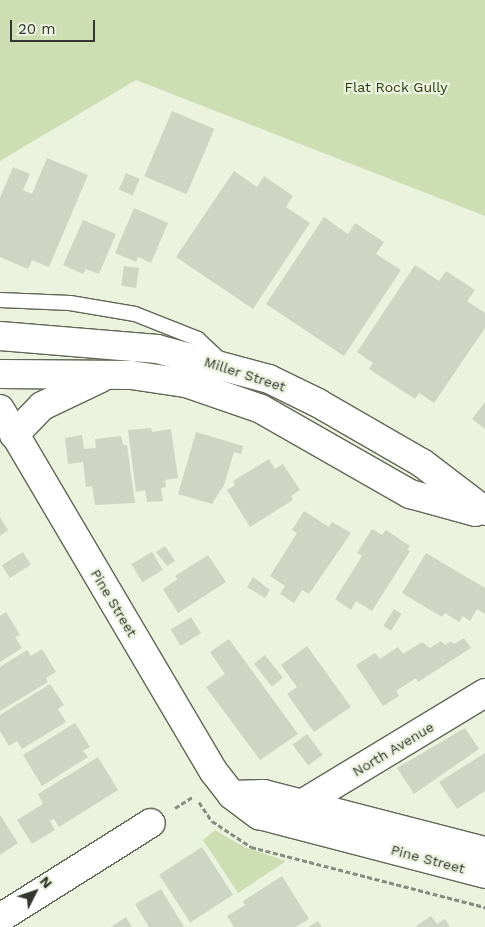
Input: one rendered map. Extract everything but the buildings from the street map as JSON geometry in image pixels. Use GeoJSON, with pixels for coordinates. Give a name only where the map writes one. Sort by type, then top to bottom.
{"type":"FeatureCollection","features":[{"type":"Feature","properties":{"kind":"street","name":"Miller Street"},"geometry":{"type":"LineString","coordinates":[[0,336],[157,348],[269,378],[318,403],[422,464],[485,513]]}},
{"type":"Feature","properties":{"kind":"street","name":"Miller Street"},"geometry":{"type":"LineString","coordinates":[[0,374],[107,375],[186,383],[228,396],[318,440],[410,494],[485,513]]}},
{"type":"Feature","properties":{"kind":"street"},"geometry":{"type":"LineString","coordinates":[[14,435],[42,406],[107,375]]}},
{"type":"Feature","properties":{"kind":"street","name":"Pine Street"},"geometry":{"type":"LineString","coordinates":[[0,408],[14,435],[214,772],[232,795],[259,815],[485,874]]}},
{"type":"Feature","properties":{"kind":"street","name":"North Avenue"},"geometry":{"type":"LineString","coordinates":[[300,805],[485,693]]}},
{"type":"Feature","properties":{"kind":"street","name":"Pine Street"},"geometry":{"type":"LineString","coordinates":[[232,795],[264,794],[300,805],[485,851]]}},
{"type":"Feature","properties":{"kind":"street"},"geometry":{"type":"LineString","coordinates":[[0,918],[152,824]]}},
{"type":"Feature","properties":{"kind":"lane"},"geometry":{"type":"LineString","coordinates":[[0,300],[70,303],[135,314],[198,339],[226,365]]}},
{"type":"Feature","properties":{"kind":"green space","name":"Flat Rock Gully"},"geometry":{"type":"Polygon","coordinates":[[[0,0],[485,0],[485,216],[136,80],[0,161],[0,0]]]}},
{"type":"Feature","properties":{"kind":"green space"},"geometry":{"type":"Polygon","coordinates":[[[215,830],[244,847],[286,861],[238,893],[203,840],[215,830]]]}}]}
